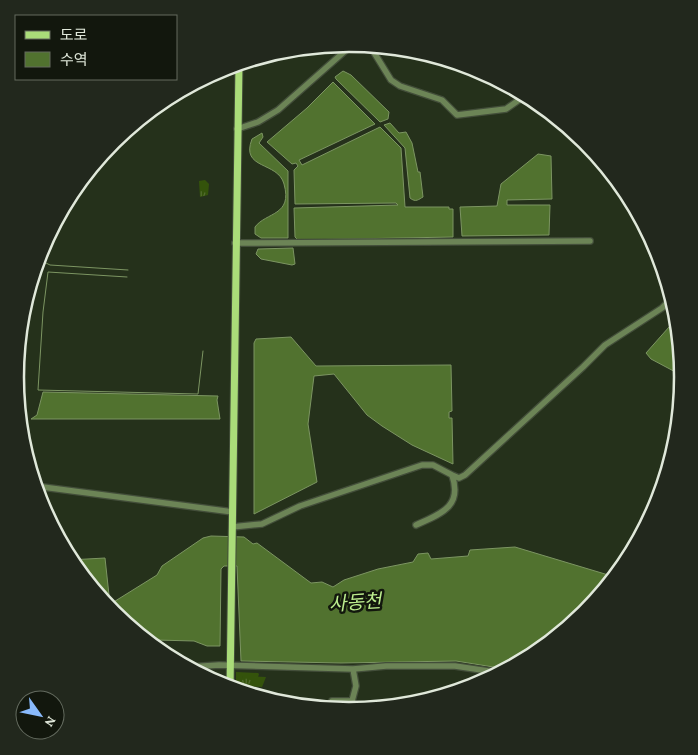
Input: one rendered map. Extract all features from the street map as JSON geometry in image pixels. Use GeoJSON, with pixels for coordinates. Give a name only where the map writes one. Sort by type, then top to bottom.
{"type":"FeatureCollection","features":[{"type":"Feature","properties":{"kind":"main road"},"geometry":{"type":"LineString","coordinates":[[230,680],[239,72]]}},
{"type":"Feature","properties":{"kind":"street"},"geometry":{"type":"LineString","coordinates":[[237,129],[278,110],[344,52]]}},
{"type":"Feature","properties":{"kind":"street"},"geometry":{"type":"LineString","coordinates":[[375,53],[391,80],[400,86],[442,100],[457,115],[491,113],[506,109],[519,100]]}},
{"type":"Feature","properties":{"kind":"street"},"geometry":{"type":"LineString","coordinates":[[235,243],[590,241]]}},
{"type":"Feature","properties":{"kind":"street"},"geometry":{"type":"LineString","coordinates":[[232,527],[262,524],[300,506],[422,465],[432,465],[459,478],[465,475],[605,345],[666,304]]}},
{"type":"Feature","properties":{"kind":"street"},"geometry":{"type":"LineString","coordinates":[[416,525],[443,512],[449,507],[455,492],[452,475]]}},
{"type":"Feature","properties":{"kind":"street"},"geometry":{"type":"LineString","coordinates":[[43,487],[233,512]]}},
{"type":"Feature","properties":{"kind":"street"},"geometry":{"type":"LineString","coordinates":[[201,667],[353,669],[386,666],[455,666],[489,671]]}},
{"type":"Feature","properties":{"kind":"street"},"geometry":{"type":"LineString","coordinates":[[332,702],[352,701],[356,686],[353,669]]}},
{"type":"Feature","properties":{"kind":"green space"},"geometry":{"type":"Polygon","coordinates":[[[205,180],[209,184],[208,195],[200,197],[199,181],[205,180]]]}},
{"type":"Feature","properties":{"kind":"green space"},"geometry":{"type":"Polygon","coordinates":[[[236,672],[259,674],[258,677],[249,679],[243,676],[241,684],[236,682],[236,672]]]}},
{"type":"Feature","properties":{"kind":"green space"},"geometry":{"type":"Polygon","coordinates":[[[243,676],[266,677],[262,687],[248,686],[239,683],[243,676]]]}},
{"type":"Feature","properties":{"kind":"water"},"geometry":{"type":"Polygon","coordinates":[[[343,71],[351,75],[389,112],[388,119],[380,122],[336,79],[335,77],[343,71]]]}},
{"type":"Feature","properties":{"kind":"water"},"geometry":{"type":"Polygon","coordinates":[[[333,82],[375,124],[299,160],[302,165],[380,127],[401,148],[405,207],[449,207],[449,209],[453,209],[453,237],[298,240],[295,237],[294,208],[398,205],[396,203],[295,204],[294,170],[298,166],[296,163],[292,164],[267,142],[307,108],[333,82]]]}},
{"type":"Feature","properties":{"kind":"water"},"geometry":{"type":"Polygon","coordinates":[[[390,123],[399,133],[406,132],[412,143],[418,172],[420,172],[423,197],[417,200],[410,198],[405,148],[384,125],[390,123]]]}},
{"type":"Feature","properties":{"kind":"water"},"geometry":{"type":"Polygon","coordinates":[[[262,133],[263,137],[259,143],[288,171],[288,238],[261,238],[255,234],[255,227],[260,222],[282,208],[286,194],[280,177],[275,172],[255,161],[251,156],[252,139],[262,133]]]}},
{"type":"Feature","properties":{"kind":"water"},"geometry":{"type":"Polygon","coordinates":[[[538,154],[551,156],[552,199],[507,200],[507,205],[550,205],[549,235],[462,236],[460,207],[497,206],[501,184],[538,154]]]}},
{"type":"Feature","properties":{"kind":"water"},"geometry":{"type":"Polygon","coordinates":[[[293,248],[295,264],[292,265],[261,259],[256,254],[258,249],[293,248]]]}},
{"type":"Feature","properties":{"kind":"water"},"geometry":{"type":"Polygon","coordinates":[[[670,326],[674,371],[651,359],[646,353],[670,326]]]}},
{"type":"Feature","properties":{"kind":"water"},"geometry":{"type":"Polygon","coordinates":[[[291,337],[316,366],[451,365],[452,411],[449,412],[449,418],[452,418],[453,464],[412,445],[367,415],[334,374],[314,376],[308,424],[317,482],[254,514],[254,343],[256,339],[291,337]]]}},
{"type":"Feature","properties":{"kind":"water"},"geometry":{"type":"Polygon","coordinates":[[[43,392],[218,396],[220,419],[31,419],[37,415],[43,392]]]}},
{"type":"Feature","properties":{"kind":"water","name":"사동천"},"geometry":{"type":"Polygon","coordinates":[[[211,536],[244,537],[253,544],[257,543],[311,583],[322,582],[333,587],[344,580],[378,569],[413,562],[418,554],[428,553],[431,559],[468,556],[470,550],[515,547],[607,575],[594,592],[547,636],[496,667],[456,661],[341,663],[241,661],[237,566],[224,566],[221,569],[220,646],[207,646],[194,641],[157,640],[114,602],[157,575],[162,566],[203,538],[211,536]]]}},
{"type":"Feature","properties":{"kind":"water"},"geometry":{"type":"Polygon","coordinates":[[[105,558],[109,595],[104,592],[80,559],[105,558]]]}},
{"type":"Feature","properties":{"kind":"waterway"},"geometry":{"type":"LineString","coordinates":[[45,263],[50,265],[128,270]]}},
{"type":"Feature","properties":{"kind":"waterway"},"geometry":{"type":"LineString","coordinates":[[127,277],[48,272],[43,312],[38,390],[198,394],[203,351]]}}]}
